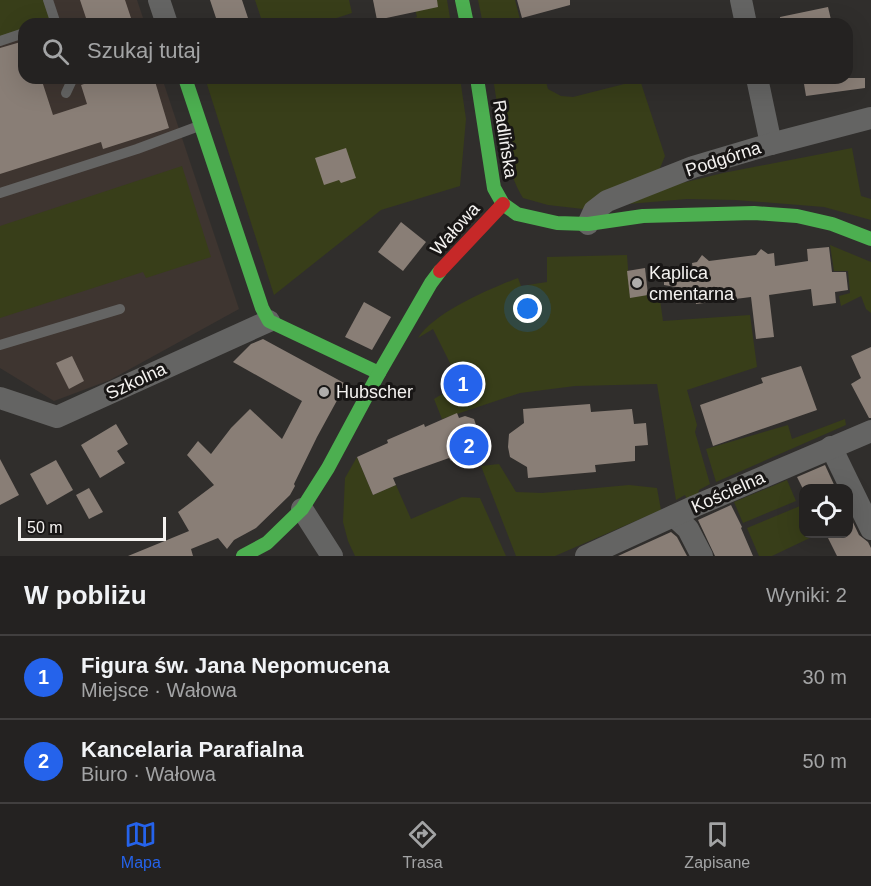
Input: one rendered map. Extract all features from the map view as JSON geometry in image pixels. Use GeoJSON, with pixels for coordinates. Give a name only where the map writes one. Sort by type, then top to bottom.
{"type":"FeatureCollection","features":[{"type":"Feature","properties":{"kind":"street"},"geometry":{"type":"LineString","coordinates":[[159,0],[165,18]]}},
{"type":"Feature","properties":{"kind":"street"},"geometry":{"type":"LineString","coordinates":[[462,0],[466,18]]}},
{"type":"Feature","properties":{"kind":"street"},"geometry":{"type":"LineString","coordinates":[[741,0],[745,18]]}},
{"type":"Feature","properties":{"kind":"street"},"geometry":{"type":"LineString","coordinates":[[187,84],[262,308],[269,321],[379,373]]}},
{"type":"Feature","properties":{"kind":"street","name":"Radlińska"},"geometry":{"type":"LineString","coordinates":[[478,84],[494,188],[503,204]]}},
{"type":"Feature","properties":{"kind":"street"},"geometry":{"type":"LineString","coordinates":[[758,84],[771,144]]}},
{"type":"Feature","properties":{"kind":"street","name":"Podgórna"},"geometry":{"type":"LineString","coordinates":[[588,224],[594,211],[607,201],[693,167],[871,118]]}},
{"type":"Feature","properties":{"kind":"street","name":"Wałowa"},"geometry":{"type":"LineString","coordinates":[[243,556],[267,543],[302,509],[328,468],[431,283],[470,237],[503,204],[517,214],[528,218],[572,225],[643,216],[754,213],[797,216],[832,224],[871,239]]}},
{"type":"Feature","properties":{"kind":"street","name":"Szkolna"},"geometry":{"type":"LineString","coordinates":[[0,399],[57,417],[269,321]]}},
{"type":"Feature","properties":{"kind":"street","name":"Kościelna"},"geometry":{"type":"LineString","coordinates":[[586,556],[871,431]]}},
{"type":"Feature","properties":{"kind":"street"},"geometry":{"type":"LineString","coordinates":[[831,447],[871,529]]}},
{"type":"Feature","properties":{"kind":"street"},"geometry":{"type":"LineString","coordinates":[[302,509],[332,556]]}},
{"type":"Feature","properties":{"kind":"street"},"geometry":{"type":"LineString","coordinates":[[674,516],[688,529],[702,556]]}},
{"type":"Feature","properties":{"kind":"lane"},"geometry":{"type":"LineString","coordinates":[[48,0],[54,18]]}},
{"type":"Feature","properties":{"kind":"lane"},"geometry":{"type":"LineString","coordinates":[[0,41],[18,35]]}},
{"type":"Feature","properties":{"kind":"lane"},"geometry":{"type":"LineString","coordinates":[[66,93],[71,84]]}},
{"type":"Feature","properties":{"kind":"lane"},"geometry":{"type":"LineString","coordinates":[[0,193],[200,126]]}},
{"type":"Feature","properties":{"kind":"lane"},"geometry":{"type":"LineString","coordinates":[[0,345],[120,309]]}},
{"type":"Feature","properties":{"kind":"shaded area"},"geometry":{"type":"Polygon","coordinates":[[[0,0],[137,0],[143,18],[18,18],[18,84],[164,84],[239,309],[110,380],[54,401],[0,368],[0,0]]]}},
{"type":"Feature","properties":{"kind":"green space"},"geometry":{"type":"Polygon","coordinates":[[[0,0],[48,0],[54,18],[18,18],[18,36],[0,41],[0,0]]]}},
{"type":"Feature","properties":{"kind":"green space"},"geometry":{"type":"Polygon","coordinates":[[[255,0],[349,0],[352,13],[337,18],[261,18],[255,0]]]}},
{"type":"Feature","properties":{"kind":"green space"},"geometry":{"type":"Polygon","coordinates":[[[413,0],[447,0],[450,18],[414,18],[417,17],[413,0]]]}},
{"type":"Feature","properties":{"kind":"green space"},"geometry":{"type":"Polygon","coordinates":[[[478,0],[515,0],[520,18],[482,18],[478,0]]]}},
{"type":"Feature","properties":{"kind":"green space"},"geometry":{"type":"Polygon","coordinates":[[[207,84],[461,84],[466,119],[460,186],[381,210],[274,295],[207,84]]]}},
{"type":"Feature","properties":{"kind":"green space"},"geometry":{"type":"Polygon","coordinates":[[[494,84],[547,84],[548,89],[561,96],[573,97],[624,84],[641,84],[665,156],[658,173],[583,209],[548,205],[523,198],[511,172],[494,84]]]}},
{"type":"Feature","properties":{"kind":"green space"},"geometry":{"type":"Polygon","coordinates":[[[852,148],[861,196],[871,199],[871,220],[824,207],[735,200],[687,199],[628,204],[678,184],[852,148]]]}},
{"type":"Feature","properties":{"kind":"green space"},"geometry":{"type":"Polygon","coordinates":[[[182,166],[211,257],[146,278],[143,272],[0,318],[0,226],[182,166]]]}},
{"type":"Feature","properties":{"kind":"green space"},"geometry":{"type":"Polygon","coordinates":[[[830,245],[871,262],[871,313],[866,309],[861,296],[841,306],[839,296],[850,293],[848,271],[834,271],[830,245]]]}},
{"type":"Feature","properties":{"kind":"green space"},"geometry":{"type":"Polygon","coordinates":[[[627,255],[630,297],[659,293],[663,321],[750,315],[757,367],[687,390],[697,425],[695,432],[710,484],[699,490],[697,497],[688,501],[685,495],[676,500],[657,384],[575,386],[520,393],[442,419],[434,399],[460,383],[433,329],[418,338],[426,328],[449,310],[493,288],[518,278],[521,286],[547,282],[547,257],[627,255]]]}},
{"type":"Feature","properties":{"kind":"green space"},"geometry":{"type":"Polygon","coordinates":[[[845,419],[846,425],[716,482],[706,449],[788,425],[792,439],[845,419]]]}},
{"type":"Feature","properties":{"kind":"green space"},"geometry":{"type":"Polygon","coordinates":[[[357,457],[373,495],[396,485],[411,519],[462,497],[480,498],[506,556],[355,556],[343,522],[345,478],[357,457]]]}},
{"type":"Feature","properties":{"kind":"green space"},"geometry":{"type":"Polygon","coordinates":[[[499,464],[516,492],[542,493],[629,485],[657,488],[661,510],[555,556],[516,556],[481,466],[499,464]]]}},
{"type":"Feature","properties":{"kind":"green space"},"geometry":{"type":"Polygon","coordinates":[[[787,480],[796,501],[743,523],[734,502],[787,480]]]}},
{"type":"Feature","properties":{"kind":"green space"},"geometry":{"type":"Polygon","coordinates":[[[799,506],[799,538],[810,538],[772,556],[759,556],[747,528],[799,506]]]}},
{"type":"Feature","properties":{"kind":"building"},"geometry":{"type":"Polygon","coordinates":[[[80,0],[125,0],[131,18],[86,18],[80,0]]]}},
{"type":"Feature","properties":{"kind":"building"},"geometry":{"type":"Polygon","coordinates":[[[210,0],[242,0],[248,18],[216,18],[210,0]]]}},
{"type":"Feature","properties":{"kind":"building"},"geometry":{"type":"Polygon","coordinates":[[[373,0],[437,0],[438,7],[377,18],[373,0]]]}},
{"type":"Feature","properties":{"kind":"building"},"geometry":{"type":"Polygon","coordinates":[[[517,0],[570,0],[570,5],[522,18],[517,0]]]}},
{"type":"Feature","properties":{"kind":"building"},"geometry":{"type":"Polygon","coordinates":[[[828,7],[831,18],[780,18],[828,7]]]}},
{"type":"Feature","properties":{"kind":"building"},"geometry":{"type":"Polygon","coordinates":[[[18,43],[18,84],[43,84],[53,115],[87,104],[81,85],[84,84],[156,84],[169,128],[103,149],[101,142],[0,174],[0,48],[18,43]]]}},
{"type":"Feature","properties":{"kind":"building"},"geometry":{"type":"Polygon","coordinates":[[[853,78],[865,78],[865,88],[806,96],[804,84],[853,84],[853,78]]]}},
{"type":"Feature","properties":{"kind":"building"},"geometry":{"type":"Polygon","coordinates":[[[346,148],[356,178],[324,185],[315,158],[346,148]]]}},
{"type":"Feature","properties":{"kind":"building"},"geometry":{"type":"Polygon","coordinates":[[[401,222],[426,242],[403,271],[378,252],[401,222]]]}},
{"type":"Feature","properties":{"kind":"building"},"geometry":{"type":"Polygon","coordinates":[[[829,247],[832,272],[846,272],[848,290],[835,292],[836,303],[813,306],[811,289],[769,295],[774,337],[756,339],[751,297],[696,304],[694,290],[664,285],[664,279],[694,277],[692,263],[697,262],[702,255],[709,261],[756,255],[761,249],[768,254],[774,253],[775,266],[808,261],[807,249],[829,247]]]}},
{"type":"Feature","properties":{"kind":"building","name":"Kaplica cmentarna"},"geometry":{"type":"Polygon","coordinates":[[[645,268],[648,295],[630,298],[627,271],[645,268]]]}},
{"type":"Feature","properties":{"kind":"building"},"geometry":{"type":"Polygon","coordinates":[[[364,302],[391,317],[372,350],[345,337],[364,302]]]}},
{"type":"Feature","properties":{"kind":"building"},"geometry":{"type":"Polygon","coordinates":[[[263,339],[346,384],[317,437],[290,495],[256,528],[234,540],[227,549],[218,538],[191,549],[193,556],[128,556],[189,531],[178,512],[214,485],[187,455],[198,441],[211,454],[231,428],[250,409],[282,439],[302,401],[233,362],[251,344],[263,339]]]}},
{"type":"Feature","properties":{"kind":"building"},"geometry":{"type":"Polygon","coordinates":[[[871,347],[871,418],[869,418],[851,384],[861,378],[851,356],[871,347]]]}},
{"type":"Feature","properties":{"kind":"building"},"geometry":{"type":"Polygon","coordinates":[[[72,356],[84,381],[69,389],[56,363],[72,356]]]}},
{"type":"Feature","properties":{"kind":"building"},"geometry":{"type":"Polygon","coordinates":[[[801,366],[817,410],[713,446],[700,405],[763,383],[761,378],[801,366]]]}},
{"type":"Feature","properties":{"kind":"building"},"geometry":{"type":"Polygon","coordinates":[[[590,404],[591,412],[632,409],[634,424],[646,423],[648,445],[635,446],[635,461],[595,465],[596,472],[528,478],[527,467],[510,457],[508,447],[509,434],[524,423],[523,409],[590,404]]]}},
{"type":"Feature","properties":{"kind":"building"},"geometry":{"type":"Polygon","coordinates":[[[457,413],[459,418],[465,416],[474,419],[476,425],[472,434],[468,436],[474,451],[451,461],[449,458],[393,478],[396,485],[373,495],[357,457],[388,443],[387,440],[457,413]]]}},
{"type":"Feature","properties":{"kind":"building"},"geometry":{"type":"Polygon","coordinates":[[[116,424],[128,444],[117,451],[125,463],[100,478],[81,445],[116,424]]]}},
{"type":"Feature","properties":{"kind":"building"},"geometry":{"type":"Polygon","coordinates":[[[0,459],[19,495],[0,505],[0,459]]]}},
{"type":"Feature","properties":{"kind":"building"},"geometry":{"type":"Polygon","coordinates":[[[56,460],[73,490],[47,505],[30,474],[56,460]]]}},
{"type":"Feature","properties":{"kind":"building"},"geometry":{"type":"Polygon","coordinates":[[[825,465],[834,484],[800,484],[797,477],[825,465]]]}},
{"type":"Feature","properties":{"kind":"building"},"geometry":{"type":"Polygon","coordinates":[[[89,488],[103,512],[89,519],[76,495],[89,488]]]}},
{"type":"Feature","properties":{"kind":"building"},"geometry":{"type":"Polygon","coordinates":[[[731,505],[753,556],[715,556],[698,520],[731,505]]]}},
{"type":"Feature","properties":{"kind":"building"},"geometry":{"type":"Polygon","coordinates":[[[853,522],[859,535],[868,542],[871,556],[837,556],[828,538],[853,538],[853,522]]]}},
{"type":"Feature","properties":{"kind":"building"},"geometry":{"type":"Polygon","coordinates":[[[671,532],[677,537],[687,556],[618,556],[671,532]]]}},
{"type":"Feature","properties":{"kind":"traffic: fast"},"geometry":{"type":"LineString","coordinates":[[462,0],[466,18]]}},
{"type":"Feature","properties":{"kind":"traffic: fast"},"geometry":{"type":"LineString","coordinates":[[187,84],[262,308],[269,321],[379,373]]}},
{"type":"Feature","properties":{"kind":"traffic: fast"},"geometry":{"type":"LineString","coordinates":[[478,84],[494,188],[503,204],[517,214],[557,223],[588,224],[643,216],[754,213],[797,216],[832,224],[871,239]]}},
{"type":"Feature","properties":{"kind":"traffic: fast"},"geometry":{"type":"LineString","coordinates":[[243,556],[267,543],[302,509],[328,468],[379,373],[440,271]]}},
{"type":"Feature","properties":{"kind":"traffic: jam"},"geometry":{"type":"LineString","coordinates":[[440,271],[503,204]]}},
{"type":"Feature","properties":{"kind":"place","name":"Kaplica cmentarna"},"geometry":{"type":"Point","coordinates":[637,283]}},
{"type":"Feature","properties":{"kind":"place","name":"Figura św. Jana Nepomucena"},"geometry":{"type":"Point","coordinates":[463,384]}},
{"type":"Feature","properties":{"kind":"place","name":"Hubscher"},"geometry":{"type":"Point","coordinates":[324,392]}},
{"type":"Feature","properties":{"kind":"place","name":"Kancelaria Parafialna"},"geometry":{"type":"Point","coordinates":[469,446]}}]}
